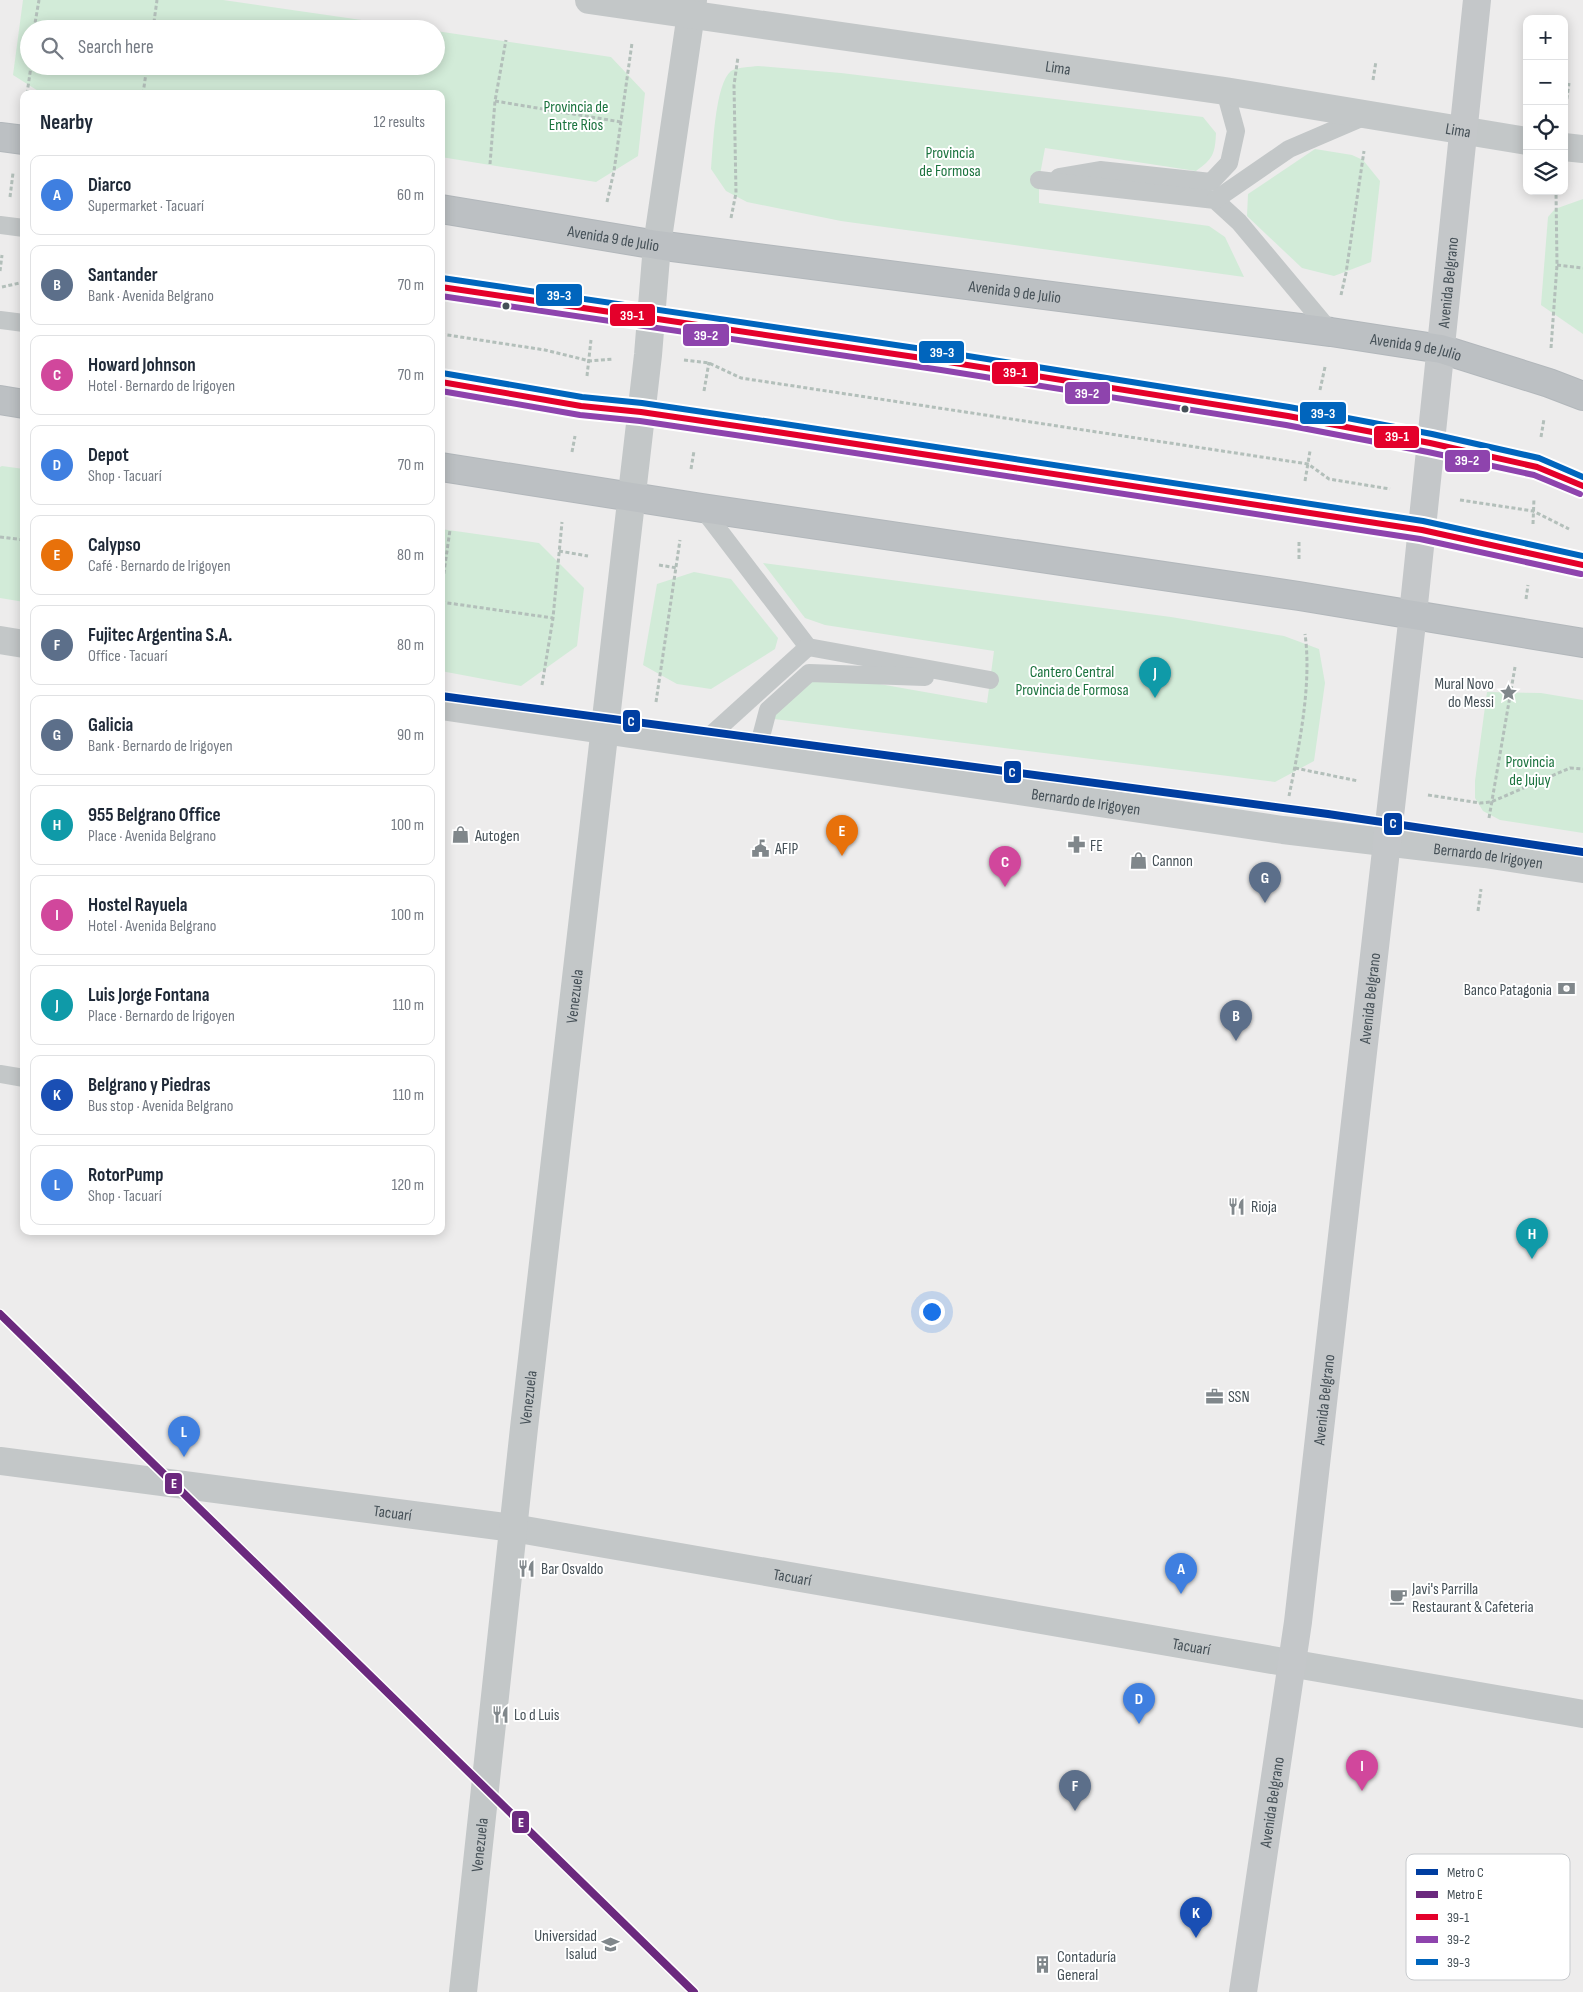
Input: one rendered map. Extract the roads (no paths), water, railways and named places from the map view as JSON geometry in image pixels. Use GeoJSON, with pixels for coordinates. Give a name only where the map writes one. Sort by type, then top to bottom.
{"type":"FeatureCollection","features":[{"type":"Feature","properties":{"kind":"highway","name":"Avenida 9 de Julio"},"geometry":{"type":"LineString","coordinates":[[445,210],[657,245],[1331,332],[1441,349],[1549,383],[1583,396]]}},
{"type":"Feature","properties":{"kind":"highway"},"geometry":{"type":"LineString","coordinates":[[0,400],[20,403]]}},
{"type":"Feature","properties":{"kind":"highway"},"geometry":{"type":"LineString","coordinates":[[445,468],[693,507],[1299,596],[1583,643]]}},
{"type":"Feature","properties":{"kind":"main road","name":"Avenida Belgrano"},"geometry":{"type":"LineString","coordinates":[[1243,1992],[1298,1622],[1413,614],[1477,0]]}},
{"type":"Feature","properties":{"kind":"street","name":"Lima"},"geometry":{"type":"LineString","coordinates":[[588,0],[636,7],[692,7],[745,21],[1225,91],[1523,140]]}},
{"type":"Feature","properties":{"kind":"street","name":"Venezuela"},"geometry":{"type":"LineString","coordinates":[[463,1992],[513,1528],[642,412],[657,245],[692,7]]}},
{"type":"Feature","properties":{"kind":"street"},"geometry":{"type":"LineString","coordinates":[[1568,147],[1583,149]]}},
{"type":"Feature","properties":{"kind":"street"},"geometry":{"type":"LineString","coordinates":[[0,640],[20,643]]}},
{"type":"Feature","properties":{"kind":"street","name":"Bernardo de Irigoyen"},"geometry":{"type":"LineString","coordinates":[[445,707],[1283,830],[1485,854],[1583,869]]}},
{"type":"Feature","properties":{"kind":"street","name":"Tacuarí"},"geometry":{"type":"LineString","coordinates":[[0,1461],[513,1528],[1583,1714]]}},
{"type":"Feature","properties":{"kind":"lane"},"geometry":{"type":"LineString","coordinates":[[1225,91],[1236,130],[1230,163],[1211,182],[1100,170],[1039,180],[1214,200],[1239,222],[1331,332]]}},
{"type":"Feature","properties":{"kind":"lane"},"geometry":{"type":"LineString","coordinates":[[1214,200],[1289,149],[1368,115]]}},
{"type":"Feature","properties":{"kind":"lane"},"geometry":{"type":"LineString","coordinates":[[3,226],[20,228]]}},
{"type":"Feature","properties":{"kind":"lane"},"geometry":{"type":"LineString","coordinates":[[445,288],[651,319],[711,326],[1185,399],[1430,444],[1537,467],[1583,486]]}},
{"type":"Feature","properties":{"kind":"lane"},"geometry":{"type":"LineString","coordinates":[[0,320],[20,322]]}},
{"type":"Feature","properties":{"kind":"lane"},"geometry":{"type":"LineString","coordinates":[[445,383],[581,406],[642,412],[1422,530],[1583,565]]}},
{"type":"Feature","properties":{"kind":"lane"},"geometry":{"type":"LineString","coordinates":[[693,507],[808,647],[990,680],[809,673],[768,710],[757,752]]}},
{"type":"Feature","properties":{"kind":"lane"},"geometry":{"type":"LineString","coordinates":[[701,744],[808,647]]}},
{"type":"Feature","properties":{"kind":"lane"},"geometry":{"type":"LineString","coordinates":[[0,1074],[20,1077]]}},
{"type":"Feature","properties":{"kind":"metro line","name":"C"},"geometry":{"type":"LineString","coordinates":[[445,697],[1328,814],[1583,852]]}},
{"type":"Feature","properties":{"kind":"metro line","name":"E"},"geometry":{"type":"LineString","coordinates":[[0,1314],[694,1992]]}},
{"type":"Feature","properties":{"kind":"place","name":"Mural Novo do Messi"},"geometry":{"type":"Point","coordinates":[1508,692]}},
{"type":"Feature","properties":{"kind":"place","name":"Luis Jorge Fontana"},"geometry":{"type":"Point","coordinates":[1155,698]}},
{"type":"Feature","properties":{"kind":"place","name":"Autogen"},"geometry":{"type":"Point","coordinates":[461,835]}},
{"type":"Feature","properties":{"kind":"place","name":"FE"},"geometry":{"type":"Point","coordinates":[1076,845]}},
{"type":"Feature","properties":{"kind":"place","name":"AFIP"},"geometry":{"type":"Point","coordinates":[761,848]}},
{"type":"Feature","properties":{"kind":"place","name":"Calypso"},"geometry":{"type":"Point","coordinates":[842,856]}},
{"type":"Feature","properties":{"kind":"place","name":"Cannon"},"geometry":{"type":"Point","coordinates":[1138,860]}},
{"type":"Feature","properties":{"kind":"place","name":"Howard Johnson"},"geometry":{"type":"Point","coordinates":[1005,887]}},
{"type":"Feature","properties":{"kind":"place","name":"Galicia"},"geometry":{"type":"Point","coordinates":[1265,903]}},
{"type":"Feature","properties":{"kind":"place","name":"Banco Patagonia"},"geometry":{"type":"Point","coordinates":[1566,989]}},
{"type":"Feature","properties":{"kind":"place","name":"Santander"},"geometry":{"type":"Point","coordinates":[1236,1041]}},
{"type":"Feature","properties":{"kind":"place","name":"Rioja"},"geometry":{"type":"Point","coordinates":[1237,1206]}},
{"type":"Feature","properties":{"kind":"place","name":"955 Belgrano Office"},"geometry":{"type":"Point","coordinates":[1532,1259]}},
{"type":"Feature","properties":{"kind":"place","name":"SSN"},"geometry":{"type":"Point","coordinates":[1214,1396]}},
{"type":"Feature","properties":{"kind":"place","name":"RotorPump"},"geometry":{"type":"Point","coordinates":[184,1457]}},
{"type":"Feature","properties":{"kind":"place","name":"Bar Osvaldo"},"geometry":{"type":"Point","coordinates":[527,1568]}},
{"type":"Feature","properties":{"kind":"place","name":"Diarco"},"geometry":{"type":"Point","coordinates":[1181,1594]}},
{"type":"Feature","properties":{"kind":"place","name":"Javi's Parrilla Restaurant & Cafeteria"},"geometry":{"type":"Point","coordinates":[1398,1597]}},
{"type":"Feature","properties":{"kind":"place","name":"Lo d Luis"},"geometry":{"type":"Point","coordinates":[500,1714]}},
{"type":"Feature","properties":{"kind":"place","name":"Depot"},"geometry":{"type":"Point","coordinates":[1139,1724]}},
{"type":"Feature","properties":{"kind":"place","name":"Hostel Rayuela"},"geometry":{"type":"Point","coordinates":[1362,1791]}},
{"type":"Feature","properties":{"kind":"place","name":"Fujitec Argentina S.A."},"geometry":{"type":"Point","coordinates":[1075,1811]}},
{"type":"Feature","properties":{"kind":"place","name":"Belgrano y Piedras"},"geometry":{"type":"Point","coordinates":[1196,1938]}},
{"type":"Feature","properties":{"kind":"place","name":"Universidad Isalud"},"geometry":{"type":"Point","coordinates":[611,1944]}},
{"type":"Feature","properties":{"kind":"place","name":"Contaduría General"},"geometry":{"type":"Point","coordinates":[1043,1965]}},
{"type":"Feature","properties":{"kind":"park label","name":"Provincia de Entre Rios"},"geometry":{"type":"Point","coordinates":[576,115]}},
{"type":"Feature","properties":{"kind":"park label","name":"Provincia de Formosa"},"geometry":{"type":"Point","coordinates":[950,161]}},
{"type":"Feature","properties":{"kind":"park label","name":"Cantero Central Provincia de Formosa"},"geometry":{"type":"Point","coordinates":[1072,680]}},
{"type":"Feature","properties":{"kind":"park label","name":"Provincia de Jujuy"},"geometry":{"type":"Point","coordinates":[1530,770]}}]}
